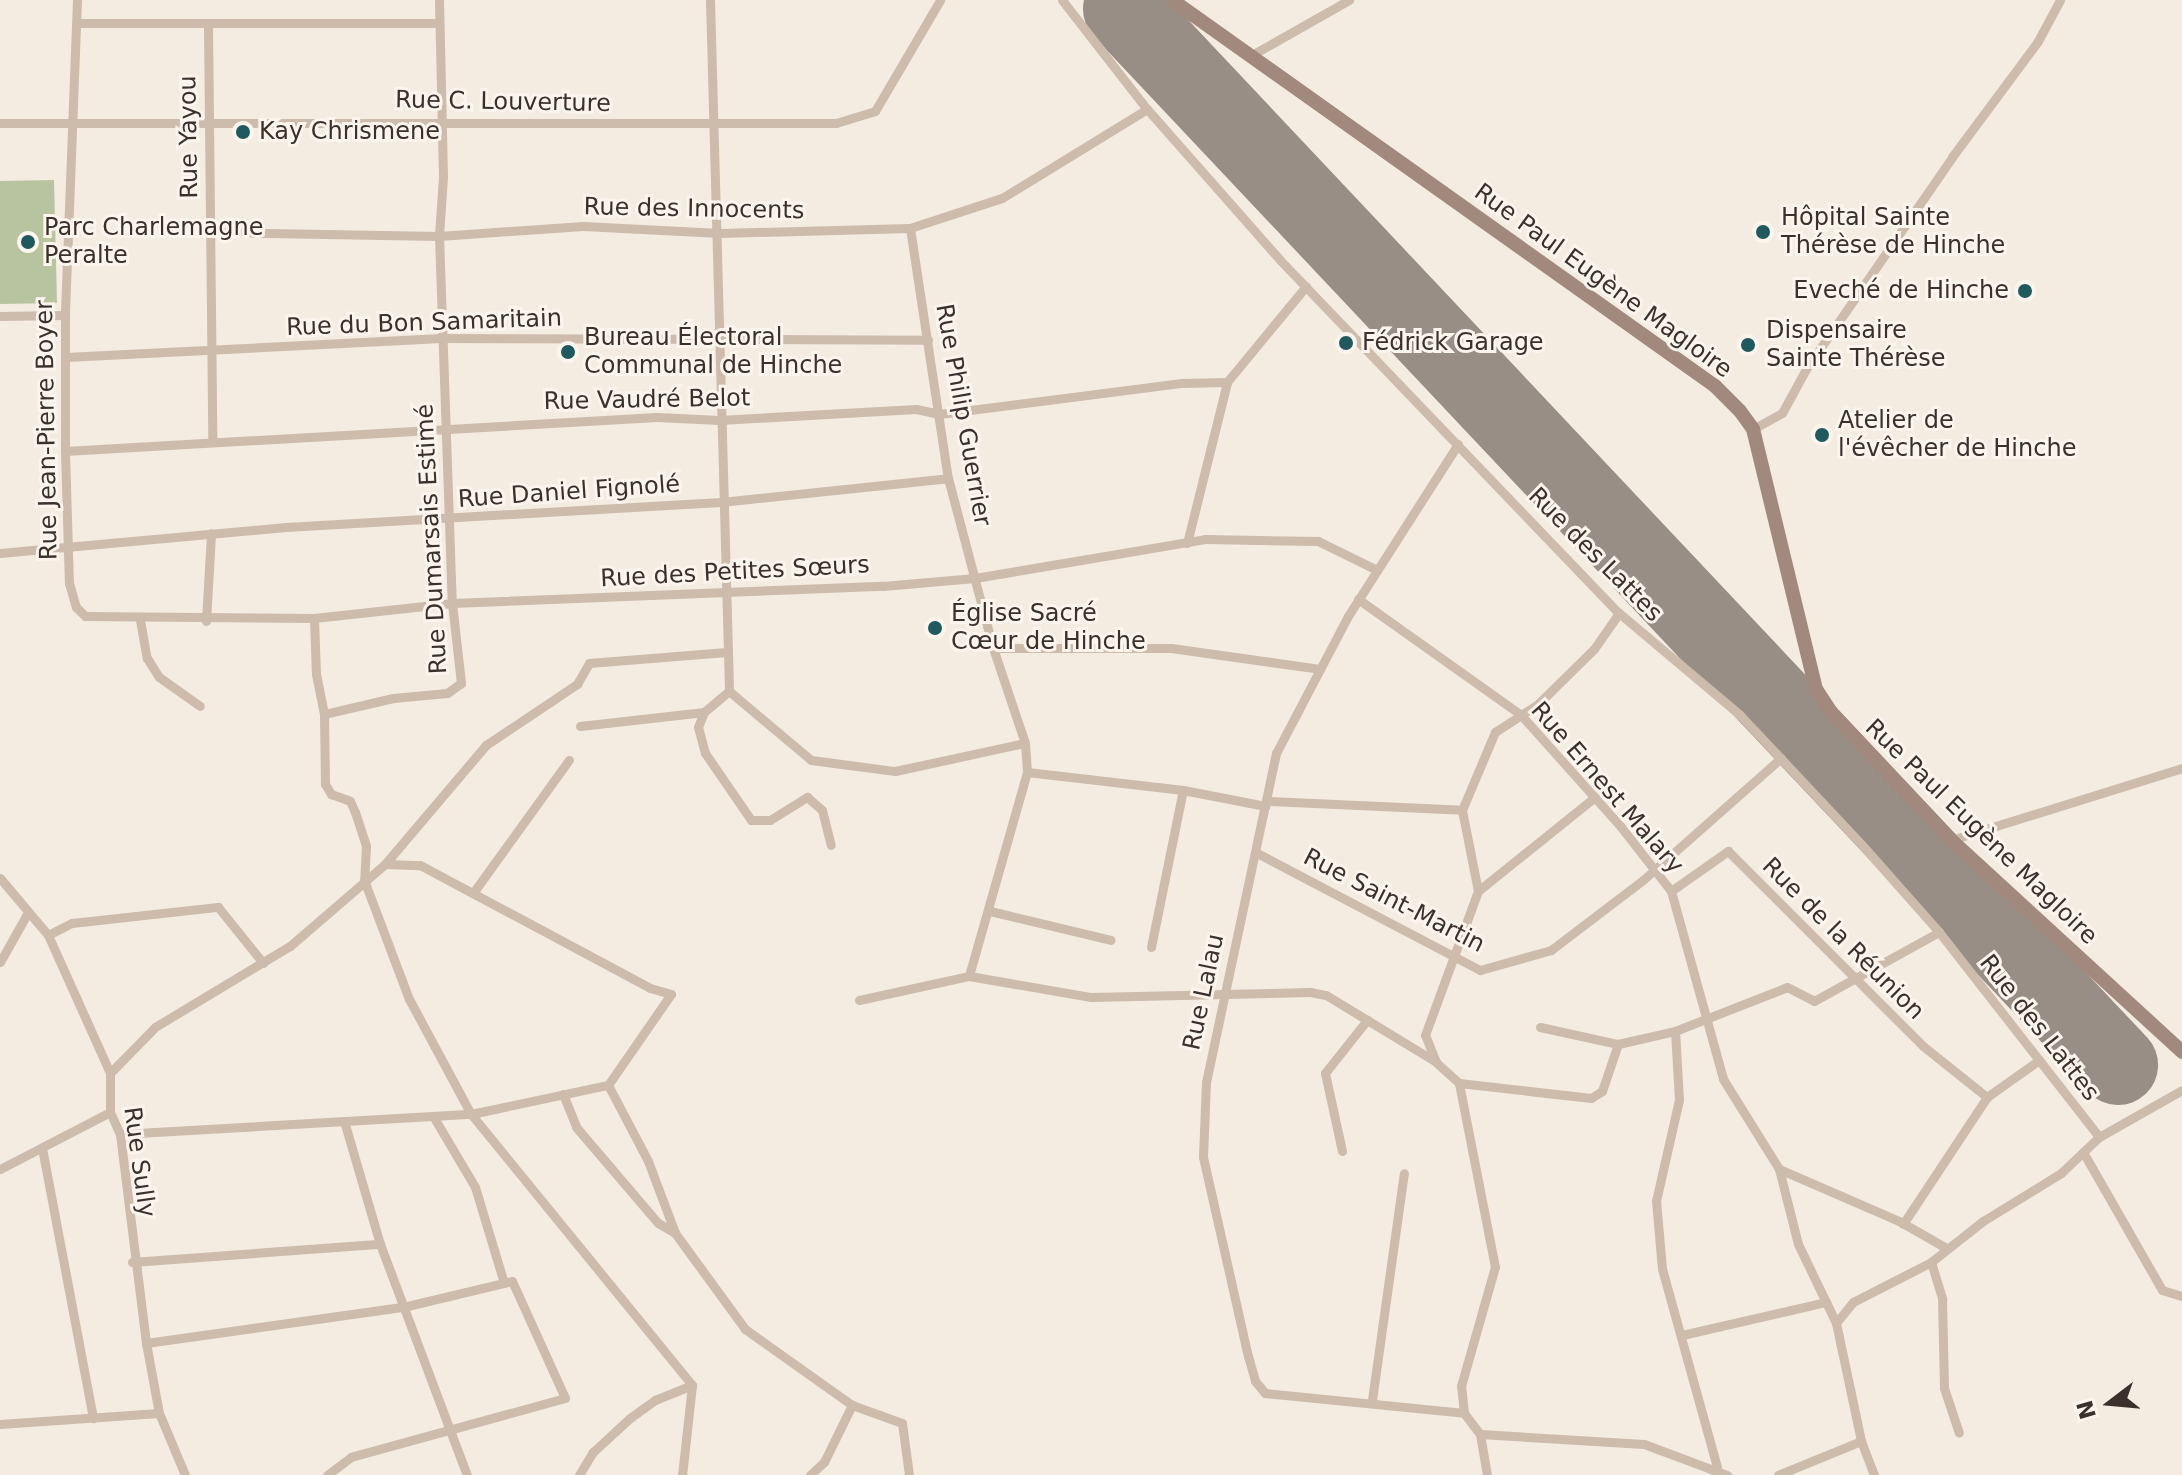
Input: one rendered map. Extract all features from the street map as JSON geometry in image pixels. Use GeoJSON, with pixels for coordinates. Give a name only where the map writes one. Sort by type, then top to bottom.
{"type":"FeatureCollection","features":[{"type":"Feature","properties":{"kind":"main road","name":"Rue Paul Eugène Magloire"},"geometry":{"type":"LineString","coordinates":[[1172,0],[1715,386],[1753,429],[1816,689],[1846,732],[1951,840],[2182,1052]]}},
{"type":"Feature","properties":{"kind":"street","name":"Rue Jean-Pierre Boyer"},"geometry":{"type":"LineString","coordinates":[[77,0],[65,315],[65,451],[67,546],[73,600],[85,616]]}},
{"type":"Feature","properties":{"kind":"street","name":"Rue Dumarsais Estimé"},"geometry":{"type":"LineString","coordinates":[[324,714],[458,689],[439,236],[442,121],[439,0]]}},
{"type":"Feature","properties":{"kind":"street"},"geometry":{"type":"LineString","coordinates":[[710,0],[720,233],[719,420],[729,691],[811,760],[895,771],[1025,743]]}},
{"type":"Feature","properties":{"kind":"street","name":"Rue C. Louverture"},"geometry":{"type":"LineString","coordinates":[[0,123],[836,123],[864,117],[886,95],[904,54],[940,0]]}},
{"type":"Feature","properties":{"kind":"street","name":"Rue des Lattes"},"geometry":{"type":"LineString","coordinates":[[1062,0],[1147,109],[1306,286],[1619,613],[1740,715],[1781,758],[1939,932],[2099,1137]]}},
{"type":"Feature","properties":{"kind":"street"},"geometry":{"type":"LineString","coordinates":[[1250,56],[1349,0]]}},
{"type":"Feature","properties":{"kind":"street"},"geometry":{"type":"LineString","coordinates":[[1753,429],[1782,413],[1806,369],[1943,169],[2038,41],[2060,0]]}},
{"type":"Feature","properties":{"kind":"street"},"geometry":{"type":"LineString","coordinates":[[77,23],[438,23]]}},
{"type":"Feature","properties":{"kind":"street","name":"Rue Yayou"},"geometry":{"type":"LineString","coordinates":[[208,25],[212,440]]}},
{"type":"Feature","properties":{"kind":"street","name":"Rue des Innocents"},"geometry":{"type":"LineString","coordinates":[[211,232],[439,236],[583,226],[720,233],[910,228],[1002,198],[1147,109]]}},
{"type":"Feature","properties":{"kind":"street","name":"Rue Philip Guerrier"},"geometry":{"type":"LineString","coordinates":[[910,228],[948,478],[993,648],[1025,743],[1027,772],[990,911],[969,976]]}},
{"type":"Feature","properties":{"kind":"street"},"geometry":{"type":"LineString","coordinates":[[1187,543],[1227,382],[1306,286]]}},
{"type":"Feature","properties":{"kind":"street"},"geometry":{"type":"LineString","coordinates":[[0,316],[65,315]]}},
{"type":"Feature","properties":{"kind":"street","name":"Rue du Bon Samaritain"},"geometry":{"type":"LineString","coordinates":[[66,357],[442,338],[928,340]]}},
{"type":"Feature","properties":{"kind":"street","name":"Rue Vaudré Belot"},"geometry":{"type":"LineString","coordinates":[[65,451],[212,440],[657,417],[719,420],[916,409],[939,414],[1182,383],[1227,382]]}},
{"type":"Feature","properties":{"kind":"street","name":"Rue Lalau"},"geometry":{"type":"LineString","coordinates":[[1458,444],[1358,599],[1276,753],[1257,853],[1222,995],[1206,1082],[1203,1157],[1255,1381],[1265,1393],[1372,1400],[1464,1413]]}},
{"type":"Feature","properties":{"kind":"street","name":"Rue Daniel Fignolé"},"geometry":{"type":"LineString","coordinates":[[0,553],[211,533],[721,502],[948,478]]}},
{"type":"Feature","properties":{"kind":"street"},"geometry":{"type":"LineString","coordinates":[[206,621],[211,533]]}},
{"type":"Feature","properties":{"kind":"street","name":"Rue des Petites Sœurs"},"geometry":{"type":"LineString","coordinates":[[85,616],[206,621],[314,618],[452,603],[724,595],[975,578],[1187,543],[1318,541],[1377,570]]}},
{"type":"Feature","properties":{"kind":"street","name":"Rue Ernest Malary"},"geometry":{"type":"LineString","coordinates":[[1358,599],[1521,715],[1595,797],[1652,872],[1671,891],[1723,1079],[1779,1169],[1798,1244],[1836,1323],[1861,1441],[1874,1475]]}},
{"type":"Feature","properties":{"kind":"street"},"geometry":{"type":"LineString","coordinates":[[1436,1062],[1425,1035],[1478,891],[1462,810],[1495,732],[1521,715],[1594,649],[1619,613]]}},
{"type":"Feature","properties":{"kind":"street"},"geometry":{"type":"LineString","coordinates":[[314,618],[316,674],[324,714],[326,790],[344,796],[355,812],[366,846],[364,880],[409,999],[471,1114],[692,1385],[682,1475]]}},
{"type":"Feature","properties":{"kind":"street"},"geometry":{"type":"LineString","coordinates":[[140,620],[147,658],[159,677],[200,706]]}},
{"type":"Feature","properties":{"kind":"street"},"geometry":{"type":"LineString","coordinates":[[993,648],[1171,648],[1320,669]]}},
{"type":"Feature","properties":{"kind":"street"},"geometry":{"type":"LineString","coordinates":[[110,1073],[155,1027],[263,963],[385,864],[486,745],[577,684],[589,663],[727,652]]}},
{"type":"Feature","properties":{"kind":"street"},"geometry":{"type":"LineString","coordinates":[[580,726],[704,712],[729,691]]}},
{"type":"Feature","properties":{"kind":"street"},"geometry":{"type":"LineString","coordinates":[[704,712],[699,742],[751,820],[770,820],[807,797],[822,810],[831,845]]}},
{"type":"Feature","properties":{"kind":"street","name":"Rue Saint-Martin"},"geometry":{"type":"LineString","coordinates":[[1257,853],[1480,970],[1551,950],[1652,872],[1781,758]]}},
{"type":"Feature","properties":{"kind":"street"},"geometry":{"type":"LineString","coordinates":[[473,893],[569,760]]}},
{"type":"Feature","properties":{"kind":"street"},"geometry":{"type":"LineString","coordinates":[[1951,840],[2182,768]]}},
{"type":"Feature","properties":{"kind":"street"},"geometry":{"type":"LineString","coordinates":[[1027,772],[1266,803],[1462,810]]}},
{"type":"Feature","properties":{"kind":"street"},"geometry":{"type":"LineString","coordinates":[[1151,947],[1183,790]]}},
{"type":"Feature","properties":{"kind":"street"},"geometry":{"type":"LineString","coordinates":[[1478,891],[1595,797]]}},
{"type":"Feature","properties":{"kind":"street","name":"Rue de la Réunion"},"geometry":{"type":"LineString","coordinates":[[1671,891],[1728,851],[1853,980],[1923,1046],[1987,1097]]}},
{"type":"Feature","properties":{"kind":"street"},"geometry":{"type":"LineString","coordinates":[[120,1134],[471,1114],[608,1085],[671,994],[650,988],[420,865],[385,864]]}},
{"type":"Feature","properties":{"kind":"street","name":"Rue Sully"},"geometry":{"type":"LineString","coordinates":[[1,885],[48,935],[110,1073],[110,1112],[120,1134],[132,1262],[159,1413],[185,1475]]}},
{"type":"Feature","properties":{"kind":"street"},"geometry":{"type":"LineString","coordinates":[[48,935],[72,923],[218,907],[263,963]]}},
{"type":"Feature","properties":{"kind":"street"},"geometry":{"type":"LineString","coordinates":[[990,911],[1111,940]]}},
{"type":"Feature","properties":{"kind":"street"},"geometry":{"type":"LineString","coordinates":[[0,962],[27,914]]}},
{"type":"Feature","properties":{"kind":"street"},"geometry":{"type":"LineString","coordinates":[[1540,1027],[1618,1044],[1675,1031],[1787,987],[1814,1001],[1939,932]]}},
{"type":"Feature","properties":{"kind":"street"},"geometry":{"type":"LineString","coordinates":[[859,1000],[969,976],[1091,997],[1310,992],[1367,1020],[1436,1062],[1459,1083],[1591,1098],[1602,1091],[1618,1044]]}},
{"type":"Feature","properties":{"kind":"street"},"geometry":{"type":"LineString","coordinates":[[1342,1151],[1325,1073],[1367,1020]]}},
{"type":"Feature","properties":{"kind":"street"},"geometry":{"type":"LineString","coordinates":[[1675,1031],[1679,1100],[1656,1201],[1662,1269],[1717,1467]]}},
{"type":"Feature","properties":{"kind":"street"},"geometry":{"type":"LineString","coordinates":[[1903,1224],[1987,1097],[2039,1060]]}},
{"type":"Feature","properties":{"kind":"street"},"geometry":{"type":"LineString","coordinates":[[1459,1083],[1495,1267],[1461,1386],[1464,1413],[1480,1434],[1487,1475]]}},
{"type":"Feature","properties":{"kind":"street"},"geometry":{"type":"LineString","coordinates":[[608,1085],[648,1161],[675,1233],[745,1329],[852,1405],[902,1423],[909,1475]]}},
{"type":"Feature","properties":{"kind":"street"},"geometry":{"type":"LineString","coordinates":[[1836,1323],[1860,1297],[1931,1262],[2061,1173],[2099,1137],[2182,1090]]}},
{"type":"Feature","properties":{"kind":"street"},"geometry":{"type":"LineString","coordinates":[[563,1094],[576,1127],[658,1223],[675,1233]]}},
{"type":"Feature","properties":{"kind":"street"},"geometry":{"type":"LineString","coordinates":[[0,1169],[110,1112]]}},
{"type":"Feature","properties":{"kind":"street"},"geometry":{"type":"LineString","coordinates":[[433,1116],[475,1187],[504,1283]]}},
{"type":"Feature","properties":{"kind":"street"},"geometry":{"type":"LineString","coordinates":[[344,1121],[380,1244],[467,1475]]}},
{"type":"Feature","properties":{"kind":"street"},"geometry":{"type":"LineString","coordinates":[[42,1148],[93,1418]]}},
{"type":"Feature","properties":{"kind":"street"},"geometry":{"type":"LineString","coordinates":[[2083,1152],[2162,1290],[2182,1296]]}},
{"type":"Feature","properties":{"kind":"street"},"geometry":{"type":"LineString","coordinates":[[1779,1169],[1903,1224],[1948,1249]]}},
{"type":"Feature","properties":{"kind":"street"},"geometry":{"type":"LineString","coordinates":[[1372,1400],[1404,1173]]}},
{"type":"Feature","properties":{"kind":"street"},"geometry":{"type":"LineString","coordinates":[[132,1262],[297,1246],[380,1244]]}},
{"type":"Feature","properties":{"kind":"street"},"geometry":{"type":"LineString","coordinates":[[1931,1262],[1942,1299],[1942,1378],[1959,1433]]}},
{"type":"Feature","properties":{"kind":"street"},"geometry":{"type":"LineString","coordinates":[[146,1343],[403,1307],[512,1281],[565,1398],[351,1457],[327,1475]]}},
{"type":"Feature","properties":{"kind":"street"},"geometry":{"type":"LineString","coordinates":[[1682,1335],[1826,1302]]}},
{"type":"Feature","properties":{"kind":"street"},"geometry":{"type":"LineString","coordinates":[[579,1475],[593,1452],[630,1418],[655,1400],[692,1385]]}},
{"type":"Feature","properties":{"kind":"street"},"geometry":{"type":"LineString","coordinates":[[810,1475],[827,1456],[852,1405]]}},
{"type":"Feature","properties":{"kind":"street"},"geometry":{"type":"LineString","coordinates":[[0,1424],[159,1413]]}},
{"type":"Feature","properties":{"kind":"street"},"geometry":{"type":"LineString","coordinates":[[1480,1434],[1605,1439],[1644,1444],[1717,1467],[1727,1475]]}},
{"type":"Feature","properties":{"kind":"street"},"geometry":{"type":"LineString","coordinates":[[1778,1475],[1861,1441]]}},
{"type":"Feature","properties":{"kind":"street"},"geometry":{"type":"LineString","coordinates":[[825,1475],[827,1456]]}},
{"type":"Feature","properties":{"kind":"green space","name":"Parc Charlemagne Peralte"},"geometry":{"type":"Polygon","coordinates":[[[54,180],[57,303],[0,304],[0,181],[54,180]]]}},
{"type":"Feature","properties":{"kind":"runway"},"geometry":{"type":"LineString","coordinates":[[1123,9],[2118,1065]]}},
{"type":"Feature","properties":{"kind":"place","name":"Kay Chrismene"},"geometry":{"type":"Point","coordinates":[243,132]}},
{"type":"Feature","properties":{"kind":"place","name":"Hôpital Sainte Thérèse de Hinche"},"geometry":{"type":"Point","coordinates":[1763,232]}},
{"type":"Feature","properties":{"kind":"place","name":"Parc Charlemagne Peralte"},"geometry":{"type":"Point","coordinates":[28,242]}},
{"type":"Feature","properties":{"kind":"place","name":"Eveché de Hinche"},"geometry":{"type":"Point","coordinates":[2025,291]}},
{"type":"Feature","properties":{"kind":"place","name":"Fédrick Garage"},"geometry":{"type":"Point","coordinates":[1346,343]}},
{"type":"Feature","properties":{"kind":"place","name":"Dispensaire Sainte Thérèse"},"geometry":{"type":"Point","coordinates":[1748,345]}},
{"type":"Feature","properties":{"kind":"place","name":"Bureau Électoral Communal de Hinche"},"geometry":{"type":"Point","coordinates":[568,352]}},
{"type":"Feature","properties":{"kind":"place","name":"Atelier de l'évêcher de Hinche"},"geometry":{"type":"Point","coordinates":[1822,435]}},
{"type":"Feature","properties":{"kind":"place","name":"Église Sacré Cœur de Hinche"},"geometry":{"type":"Point","coordinates":[935,628]}}]}
